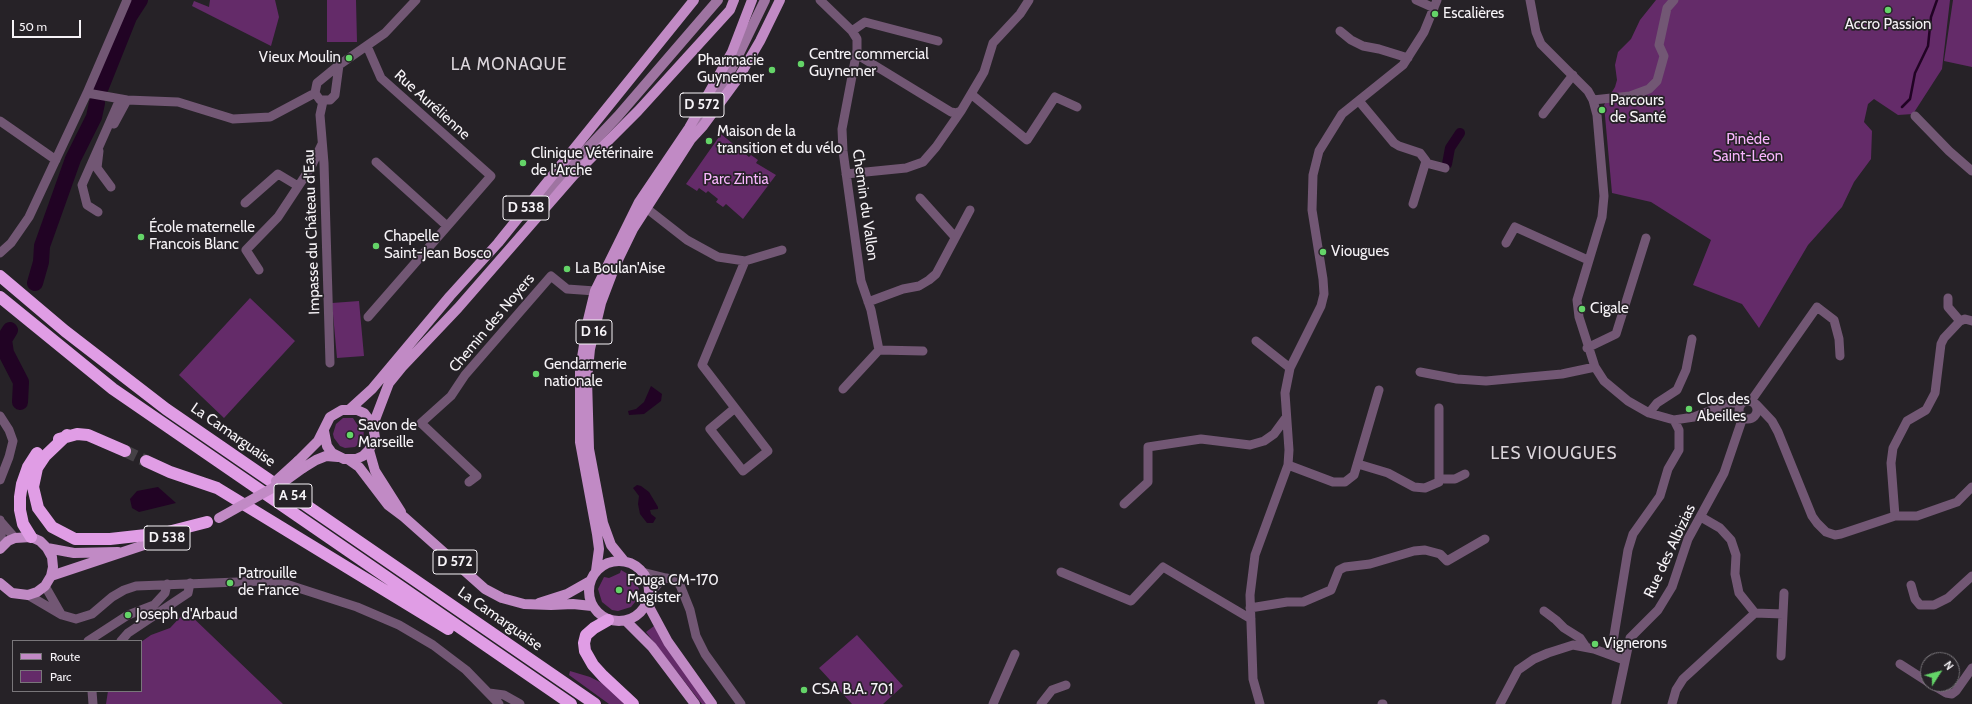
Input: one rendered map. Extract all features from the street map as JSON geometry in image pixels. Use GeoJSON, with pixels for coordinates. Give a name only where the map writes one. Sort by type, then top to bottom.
{"type":"FeatureCollection","features":[{"type":"Feature","properties":{"kind":"highway","name":"La Camarguaise"},"geometry":{"type":"LineString","coordinates":[[0,276],[64,331],[149,396],[595,704]]}},
{"type":"Feature","properties":{"kind":"highway","name":"La Camarguaise"},"geometry":{"type":"LineString","coordinates":[[0,297],[120,394],[571,704]]}},
{"type":"Feature","properties":{"kind":"highway"},"geometry":{"type":"LineString","coordinates":[[31,537],[23,524],[20,510],[22,484],[28,467],[39,450],[51,442],[67,436],[88,435],[125,452]]}},
{"type":"Feature","properties":{"kind":"highway"},"geometry":{"type":"LineString","coordinates":[[67,436],[45,456],[37,468],[32,487],[38,508],[52,527],[75,538],[110,538],[164,533],[207,522]]}},
{"type":"Feature","properties":{"kind":"highway"},"geometry":{"type":"LineString","coordinates":[[146,461],[170,472],[217,488],[453,632],[558,704]]}},
{"type":"Feature","properties":{"kind":"highway"},"geometry":{"type":"LineString","coordinates":[[608,620],[594,628],[586,635],[584,643],[586,651],[593,665],[633,704]]}},
{"type":"Feature","properties":{"kind":"main road","name":"D 538"},"geometry":{"type":"LineString","coordinates":[[350,409],[372,389],[450,296],[498,243],[694,0]]}},
{"type":"Feature","properties":{"kind":"main road"},"geometry":{"type":"LineString","coordinates":[[498,243],[618,116],[718,0]]}},
{"type":"Feature","properties":{"kind":"main road","name":"D 538"},"geometry":{"type":"LineString","coordinates":[[373,425],[389,383],[458,308],[574,175],[643,105],[730,10],[734,0]]}},
{"type":"Feature","properties":{"kind":"main road","name":"D 572"},"geometry":{"type":"LineString","coordinates":[[642,205],[689,128],[732,52],[752,0]]}},
{"type":"Feature","properties":{"kind":"main road"},"geometry":{"type":"LineString","coordinates":[[690,139],[733,66],[765,0]]}},
{"type":"Feature","properties":{"kind":"main road"},"geometry":{"type":"LineString","coordinates":[[690,139],[703,126],[739,77],[760,41],[780,0]]}},
{"type":"Feature","properties":{"kind":"main road"},"geometry":{"type":"LineString","coordinates":[[574,175],[618,116]]}},
{"type":"Feature","properties":{"kind":"main road","name":"D 16"},"geometry":{"type":"LineString","coordinates":[[596,571],[599,549],[580,442],[580,378],[588,320],[595,291],[642,205],[690,139]]}},
{"type":"Feature","properties":{"kind":"main road","name":"D 16"},"geometry":{"type":"LineString","coordinates":[[624,561],[611,545],[603,522],[598,498],[589,449],[587,379],[590,349],[606,286],[642,205]]}},
{"type":"Feature","properties":{"kind":"main road"},"geometry":{"type":"LineString","coordinates":[[450,296],[451,300],[458,308]]}},
{"type":"Feature","properties":{"kind":"main road"},"geometry":{"type":"LineString","coordinates":[[350,409],[364,413],[373,425],[375,438],[369,450],[356,459],[344,459],[332,453],[327,446],[324,431],[330,417],[336,413],[350,409]]}},
{"type":"Feature","properties":{"kind":"main road","name":"D 538"},"geometry":{"type":"LineString","coordinates":[[51,576],[160,542],[219,518],[259,496],[300,465],[324,431]]}},
{"type":"Feature","properties":{"kind":"main road","name":"D 572"},"geometry":{"type":"LineString","coordinates":[[369,450],[375,472],[404,517]]}},
{"type":"Feature","properties":{"kind":"main road","name":"D 538"},"geometry":{"type":"LineString","coordinates":[[300,465],[326,456],[344,459]]}},
{"type":"Feature","properties":{"kind":"main road","name":"D 572"},"geometry":{"type":"LineString","coordinates":[[344,459],[359,467],[388,505],[404,517],[485,589],[502,598],[524,604],[573,604],[592,606]]}},
{"type":"Feature","properties":{"kind":"main road"},"geometry":{"type":"LineString","coordinates":[[0,584],[12,593],[28,595],[37,592],[45,586],[51,576],[53,567],[52,557],[47,548],[40,541],[31,537],[15,538],[1,547]]}},
{"type":"Feature","properties":{"kind":"main road","name":"D 538"},"geometry":{"type":"LineString","coordinates":[[47,548],[74,553],[126,552]]}},
{"type":"Feature","properties":{"kind":"main road"},"geometry":{"type":"LineString","coordinates":[[648,599],[638,614],[626,621],[608,620],[596,612],[592,606],[588,590],[590,581],[596,571],[604,565],[614,561],[624,561],[634,565],[642,572],[646,578],[648,599],[668,642],[712,704]]}},
{"type":"Feature","properties":{"kind":"main road","name":"D 572"},"geometry":{"type":"LineString","coordinates":[[536,604],[567,594],[590,581]]}},
{"type":"Feature","properties":{"kind":"main road"},"geometry":{"type":"LineString","coordinates":[[626,621],[652,647],[695,704]]}},
{"type":"Feature","properties":{"kind":"street"},"geometry":{"type":"LineString","coordinates":[[0,253],[10,243],[29,217],[87,93],[127,0]]}},
{"type":"Feature","properties":{"kind":"street"},"geometry":{"type":"LineString","coordinates":[[339,65],[333,98],[323,101],[318,98],[315,93],[317,83],[339,65],[385,33],[416,0]]}},
{"type":"Feature","properties":{"kind":"street"},"geometry":{"type":"LineString","coordinates":[[820,0],[852,31],[865,22],[938,41]]}},
{"type":"Feature","properties":{"kind":"street"},"geometry":{"type":"LineString","coordinates":[[846,174],[906,168],[923,162],[936,147],[961,111],[984,72],[993,42],[1020,14],[1029,0]]}},
{"type":"Feature","properties":{"kind":"street"},"geometry":{"type":"LineString","coordinates":[[1260,704],[1253,679],[1250,608],[1250,595],[1255,555],[1288,465],[1289,450],[1285,419],[1285,393],[1290,368],[1321,306],[1324,294],[1312,210],[1313,175],[1319,151],[1342,114],[1391,76],[1408,58],[1424,32],[1436,4],[1416,0]]}},
{"type":"Feature","properties":{"kind":"street"},"geometry":{"type":"LineString","coordinates":[[1530,0],[1536,32],[1541,44],[1588,92],[1593,100],[1598,115],[1604,196],[1602,217],[1577,300],[1577,308],[1595,367],[1604,381],[1628,401],[1649,413],[1674,420],[1694,417],[1730,403],[1751,403],[1758,409],[1755,416],[1739,428]]}},
{"type":"Feature","properties":{"kind":"street"},"geometry":{"type":"LineString","coordinates":[[1593,100],[1630,96],[1648,90],[1658,81],[1664,56],[1659,45],[1667,8],[1674,0]]}},
{"type":"Feature","properties":{"kind":"street","name":"Chemin du Vallon"},"geometry":{"type":"LineString","coordinates":[[852,31],[857,39],[856,54],[842,129],[846,174],[861,281],[871,310],[879,350]]}},
{"type":"Feature","properties":{"kind":"street"},"geometry":{"type":"LineString","coordinates":[[1340,31],[1351,40],[1363,46],[1379,49],[1408,58]]}},
{"type":"Feature","properties":{"kind":"street","name":"Rue Aurélienne"},"geometry":{"type":"LineString","coordinates":[[368,46],[381,78],[492,176],[447,226]]}},
{"type":"Feature","properties":{"kind":"street"},"geometry":{"type":"LineString","coordinates":[[856,54],[951,112],[961,111]]}},
{"type":"Feature","properties":{"kind":"street"},"geometry":{"type":"LineString","coordinates":[[1543,114],[1572,75]]}},
{"type":"Feature","properties":{"kind":"street"},"geometry":{"type":"LineString","coordinates":[[322,80],[333,82],[336,88]]}},
{"type":"Feature","properties":{"kind":"street"},"geometry":{"type":"LineString","coordinates":[[87,93],[124,99],[178,102],[233,119],[270,117],[315,93]]}},
{"type":"Feature","properties":{"kind":"street"},"geometry":{"type":"LineString","coordinates":[[971,94],[1026,140],[1055,97],[1077,107]]}},
{"type":"Feature","properties":{"kind":"street"},"geometry":{"type":"LineString","coordinates":[[111,188],[98,168],[99,151],[124,99]]}},
{"type":"Feature","properties":{"kind":"street"},"geometry":{"type":"LineString","coordinates":[[98,212],[87,205],[82,185],[124,99]]}},
{"type":"Feature","properties":{"kind":"street","name":"Impasse du Château d'Eau"},"geometry":{"type":"LineString","coordinates":[[323,101],[320,115],[330,363]]}},
{"type":"Feature","properties":{"kind":"street"},"geometry":{"type":"LineString","coordinates":[[1360,101],[1394,143],[1420,153],[1426,161],[1413,204]]}},
{"type":"Feature","properties":{"kind":"street"},"geometry":{"type":"LineString","coordinates":[[1915,116],[1949,151],[1972,171]]}},
{"type":"Feature","properties":{"kind":"street"},"geometry":{"type":"LineString","coordinates":[[0,121],[56,160]]}},
{"type":"Feature","properties":{"kind":"street"},"geometry":{"type":"LineString","coordinates":[[259,270],[246,250],[278,217],[322,144]]}},
{"type":"Feature","properties":{"kind":"street"},"geometry":{"type":"LineString","coordinates":[[368,317],[447,226],[376,162]]}},
{"type":"Feature","properties":{"kind":"street"},"geometry":{"type":"LineString","coordinates":[[1426,163],[1445,168]]}},
{"type":"Feature","properties":{"kind":"street"},"geometry":{"type":"LineString","coordinates":[[245,203],[278,174],[298,186]]}},
{"type":"Feature","properties":{"kind":"street"},"geometry":{"type":"LineString","coordinates":[[920,198],[955,237]]}},
{"type":"Feature","properties":{"kind":"street"},"geometry":{"type":"LineString","coordinates":[[642,205],[687,240],[718,257],[745,261],[782,250]]}},
{"type":"Feature","properties":{"kind":"street"},"geometry":{"type":"LineString","coordinates":[[868,302],[904,289],[919,286],[936,274],[970,210]]}},
{"type":"Feature","properties":{"kind":"street"},"geometry":{"type":"LineString","coordinates":[[1506,243],[1515,227],[1588,260]]}},
{"type":"Feature","properties":{"kind":"street"},"geometry":{"type":"LineString","coordinates":[[1588,348],[1616,334],[1646,238]]}},
{"type":"Feature","properties":{"kind":"street"},"geometry":{"type":"LineString","coordinates":[[735,408],[710,429],[743,471],[768,452],[735,408],[702,365],[745,261]]}},
{"type":"Feature","properties":{"kind":"street","name":"Chemin des Noyers"},"geometry":{"type":"LineString","coordinates":[[469,482],[477,476],[421,423],[451,396],[465,375],[551,276],[567,289],[595,291]]}},
{"type":"Feature","properties":{"kind":"street"},"geometry":{"type":"LineString","coordinates":[[1948,298],[1948,308],[1960,321]]}},
{"type":"Feature","properties":{"kind":"street"},"geometry":{"type":"LineString","coordinates":[[1751,403],[1816,306],[1834,320],[1839,338],[1840,356]]}},
{"type":"Feature","properties":{"kind":"street"},"geometry":{"type":"LineString","coordinates":[[1895,516],[1891,463],[1893,448],[1907,421],[1926,410],[1935,393],[1940,344],[1960,321],[1966,319],[1972,320]]}},
{"type":"Feature","properties":{"kind":"street"},"geometry":{"type":"LineString","coordinates":[[1649,413],[1657,403],[1678,390],[1686,370],[1692,339]]}},
{"type":"Feature","properties":{"kind":"street"},"geometry":{"type":"LineString","coordinates":[[1256,341],[1290,368]]}},
{"type":"Feature","properties":{"kind":"street"},"geometry":{"type":"LineString","coordinates":[[843,389],[879,350],[923,351]]}},
{"type":"Feature","properties":{"kind":"street"},"geometry":{"type":"LineString","coordinates":[[1420,372],[1457,379],[1486,381],[1562,374],[1595,367]]}},
{"type":"Feature","properties":{"kind":"street"},"geometry":{"type":"LineString","coordinates":[[1288,465],[1333,482],[1345,482],[1354,475],[1379,390]]}},
{"type":"Feature","properties":{"kind":"street"},"geometry":{"type":"LineString","coordinates":[[1751,403],[1772,421],[1817,523],[1826,532],[1835,535],[1841,534],[1895,516],[1917,516],[1957,502],[1972,487]]}},
{"type":"Feature","properties":{"kind":"street","name":"Rue des Albizias"},"geometry":{"type":"LineString","coordinates":[[1616,704],[1624,660],[1630,638],[1658,610],[1672,587],[1688,539],[1724,473],[1739,428],[1741,414],[1751,403]]}},
{"type":"Feature","properties":{"kind":"street"},"geometry":{"type":"LineString","coordinates":[[1358,464],[1388,473],[1414,487],[1426,488],[1439,482],[1439,408]]}},
{"type":"Feature","properties":{"kind":"street"},"geometry":{"type":"LineString","coordinates":[[1719,408],[1741,414],[1748,419],[1755,416],[1772,421]]}},
{"type":"Feature","properties":{"kind":"street"},"geometry":{"type":"LineString","coordinates":[[0,416],[9,430],[13,441],[9,457],[0,480]]}},
{"type":"Feature","properties":{"kind":"street"},"geometry":{"type":"LineString","coordinates":[[1124,504],[1148,482],[1148,447],[1201,439],[1250,445],[1264,441],[1274,434],[1285,419]]}},
{"type":"Feature","properties":{"kind":"street"},"geometry":{"type":"LineString","coordinates":[[1610,654],[1630,544],[1636,529],[1660,496],[1668,469],[1679,450],[1679,430],[1674,420]]}},
{"type":"Feature","properties":{"kind":"street"},"geometry":{"type":"LineString","coordinates":[[1439,479],[1455,479],[1465,474]]}},
{"type":"Feature","properties":{"kind":"street"},"geometry":{"type":"LineString","coordinates":[[1700,517],[1720,528],[1731,540],[1736,555],[1735,574],[1739,593],[1755,613]]}},
{"type":"Feature","properties":{"kind":"street"},"geometry":{"type":"LineString","coordinates":[[0,521],[15,538]]}},
{"type":"Feature","properties":{"kind":"street"},"geometry":{"type":"LineString","coordinates":[[0,521],[1,547]]}},
{"type":"Feature","properties":{"kind":"street"},"geometry":{"type":"LineString","coordinates":[[1250,608],[1287,602],[1303,602],[1331,590],[1339,570],[1345,567],[1370,564],[1414,551],[1425,550],[1440,554],[1447,561],[1485,539]]}},
{"type":"Feature","properties":{"kind":"street"},"geometry":{"type":"LineString","coordinates":[[1061,572],[1131,601],[1163,567],[1251,619]]}},
{"type":"Feature","properties":{"kind":"street"},"geometry":{"type":"LineString","coordinates":[[642,572],[674,580],[680,586],[690,610],[696,636],[704,654],[741,704]]}},
{"type":"Feature","properties":{"kind":"street"},"geometry":{"type":"LineString","coordinates":[[1911,585],[1915,600],[1920,605],[1934,605],[1948,598],[1972,576]]}},
{"type":"Feature","properties":{"kind":"street"},"geometry":{"type":"LineString","coordinates":[[648,599],[661,581],[667,578]]}},
{"type":"Feature","properties":{"kind":"street"},"geometry":{"type":"LineString","coordinates":[[28,595],[69,619],[83,618],[92,614],[112,597],[124,590],[136,586],[263,581],[286,584],[357,607],[399,625],[433,645],[466,670],[499,704]]}},
{"type":"Feature","properties":{"kind":"street"},"geometry":{"type":"LineString","coordinates":[[122,640],[128,633],[188,593],[190,583]]}},
{"type":"Feature","properties":{"kind":"street"},"geometry":{"type":"LineString","coordinates":[[90,640],[128,615],[154,605],[165,593],[167,584]]}},
{"type":"Feature","properties":{"kind":"street"},"geometry":{"type":"LineString","coordinates":[[45,586],[62,615]]}},
{"type":"Feature","properties":{"kind":"street"},"geometry":{"type":"LineString","coordinates":[[1781,656],[1784,593]]}},
{"type":"Feature","properties":{"kind":"street"},"geometry":{"type":"LineString","coordinates":[[1544,611],[1564,628],[1580,638],[1586,648]]}},
{"type":"Feature","properties":{"kind":"street"},"geometry":{"type":"LineString","coordinates":[[1672,704],[1676,690],[1683,679],[1755,613],[1783,614]]}},
{"type":"Feature","properties":{"kind":"street"},"geometry":{"type":"LineString","coordinates":[[1500,704],[1518,670],[1534,659],[1573,645],[1610,654],[1624,660]]}},
{"type":"Feature","properties":{"kind":"street"},"geometry":{"type":"LineString","coordinates":[[993,704],[1015,654]]}},
{"type":"Feature","properties":{"kind":"street"},"geometry":{"type":"LineString","coordinates":[[1900,664],[1920,677]]}},
{"type":"Feature","properties":{"kind":"street"},"geometry":{"type":"LineString","coordinates":[[1960,685],[1972,668]]}},
{"type":"Feature","properties":{"kind":"street"},"geometry":{"type":"LineString","coordinates":[[1041,704],[1052,690],[1066,685]]}},
{"type":"Feature","properties":{"kind":"street"},"geometry":{"type":"LineString","coordinates":[[92,692],[93,704]]}},
{"type":"Feature","properties":{"kind":"street"},"geometry":{"type":"LineString","coordinates":[[489,692],[504,695],[516,701]]}},
{"type":"Feature","properties":{"kind":"street"},"geometry":{"type":"LineString","coordinates":[[1944,692],[1952,694],[1955,692]]}},
{"type":"Feature","properties":{"kind":"green space"},"geometry":{"type":"Polygon","coordinates":[[[210,0],[275,0],[279,17],[271,46],[192,6],[194,1],[209,7],[210,0]]]}},
{"type":"Feature","properties":{"kind":"green space"},"geometry":{"type":"Polygon","coordinates":[[[327,0],[356,0],[357,42],[327,42],[327,0]]]}},
{"type":"Feature","properties":{"kind":"green space","name":"Pinède Saint-Léon"},"geometry":{"type":"Polygon","coordinates":[[[1656,0],[1950,0],[1942,69],[1913,114],[1898,115],[1874,99],[1868,104],[1864,122],[1872,131],[1871,159],[1854,182],[1842,207],[1808,245],[1759,328],[1742,304],[1693,285],[1711,240],[1651,202],[1612,193],[1604,105],[1615,87],[1617,80],[1615,65],[1618,52],[1631,39],[1640,20],[1656,0]]]}},
{"type":"Feature","properties":{"kind":"green space"},"geometry":{"type":"Polygon","coordinates":[[[1953,0],[1972,0],[1972,67],[1944,61],[1953,0]]]}},
{"type":"Feature","properties":{"kind":"green space","name":"Parc Zintia"},"geometry":{"type":"Polygon","coordinates":[[[721,134],[749,157],[751,155],[758,160],[756,163],[776,175],[743,219],[726,204],[723,207],[716,202],[718,199],[708,191],[706,193],[699,188],[697,191],[686,184],[721,134]]]}},
{"type":"Feature","properties":{"kind":"green space"},"geometry":{"type":"Polygon","coordinates":[[[250,298],[295,341],[224,418],[179,375],[250,298]]]}},
{"type":"Feature","properties":{"kind":"green space"},"geometry":{"type":"Polygon","coordinates":[[[359,301],[364,356],[337,358],[332,303],[359,301]]]}},
{"type":"Feature","properties":{"kind":"green space"},"geometry":{"type":"Polygon","coordinates":[[[343,418],[353,418],[360,429],[364,429],[363,440],[355,447],[345,448],[340,446],[334,438],[333,434],[336,424],[343,418]]]}},
{"type":"Feature","properties":{"kind":"green space"},"geometry":{"type":"Polygon","coordinates":[[[621,570],[633,577],[639,589],[635,602],[631,607],[618,611],[612,610],[602,602],[598,589],[604,577],[609,578],[620,573],[621,570]]]}},
{"type":"Feature","properties":{"kind":"green space"},"geometry":{"type":"Polygon","coordinates":[[[186,611],[283,704],[106,704],[108,692],[142,692],[142,641],[151,635],[170,628],[186,611]]]}},
{"type":"Feature","properties":{"kind":"green space"},"geometry":{"type":"Polygon","coordinates":[[[654,626],[707,704],[702,704],[646,632],[654,626]]]}},
{"type":"Feature","properties":{"kind":"green space"},"geometry":{"type":"Polygon","coordinates":[[[857,635],[903,686],[883,704],[852,704],[819,668],[857,635]]]}},
{"type":"Feature","properties":{"kind":"green space"},"geometry":{"type":"Polygon","coordinates":[[[570,671],[590,677],[604,684],[626,704],[609,704],[569,675],[570,671]]]}},
{"type":"Feature","properties":{"kind":"shaded area"},"geometry":{"type":"Polygon","coordinates":[[[651,386],[662,394],[661,401],[644,414],[629,415],[628,411],[636,409],[644,402],[651,386]]]}},
{"type":"Feature","properties":{"kind":"shaded area"},"geometry":{"type":"Polygon","coordinates":[[[637,485],[649,492],[658,507],[658,509],[650,510],[651,514],[656,518],[653,523],[647,523],[640,514],[638,504],[639,496],[633,488],[637,485]]]}},
{"type":"Feature","properties":{"kind":"shaded area"},"geometry":{"type":"Polygon","coordinates":[[[158,487],[176,503],[139,512],[132,508],[130,499],[137,491],[158,487]]]}},
{"type":"Feature","properties":{"kind":"waterway"},"geometry":{"type":"LineString","coordinates":[[101,87],[129,17],[140,0]]}},
{"type":"Feature","properties":{"kind":"waterway"},"geometry":{"type":"LineString","coordinates":[[1902,107],[1910,99],[1915,73],[1928,46],[1931,17],[1937,0]]}},
{"type":"Feature","properties":{"kind":"waterway"},"geometry":{"type":"LineString","coordinates":[[35,283],[41,262],[42,246],[73,159],[94,117],[97,103]]}},
{"type":"Feature","properties":{"kind":"waterway"},"geometry":{"type":"LineString","coordinates":[[1447,164],[1450,148],[1460,133]]}},
{"type":"Feature","properties":{"kind":"waterway"},"geometry":{"type":"LineString","coordinates":[[10,330],[4,340],[6,353],[21,382],[20,402]]}},
{"type":"Feature","properties":{"kind":"tunnel"},"geometry":{"type":"LineString","coordinates":[[125,451],[146,461]]}},
{"type":"Feature","properties":{"kind":"place","name":"Accro Passion"},"geometry":{"type":"Point","coordinates":[1888,10]}},
{"type":"Feature","properties":{"kind":"place","name":"Escalières"},"geometry":{"type":"Point","coordinates":[1435,14]}},
{"type":"Feature","properties":{"kind":"place","name":"Vieux Moulin"},"geometry":{"type":"Point","coordinates":[349,58]}},
{"type":"Feature","properties":{"kind":"place","name":"Centre commercial Guynemer"},"geometry":{"type":"Point","coordinates":[801,64]}},
{"type":"Feature","properties":{"kind":"place","name":"Pharmacie Guynemer"},"geometry":{"type":"Point","coordinates":[772,70]}},
{"type":"Feature","properties":{"kind":"place","name":"Parcours de Santé"},"geometry":{"type":"Point","coordinates":[1602,110]}},
{"type":"Feature","properties":{"kind":"place","name":"Maison de la transition et du vélo"},"geometry":{"type":"Point","coordinates":[709,141]}},
{"type":"Feature","properties":{"kind":"place","name":"Clinique Vétérinaire de l'Arche"},"geometry":{"type":"Point","coordinates":[523,163]}},
{"type":"Feature","properties":{"kind":"place","name":"École maternelle Francois Blanc"},"geometry":{"type":"Point","coordinates":[141,237]}},
{"type":"Feature","properties":{"kind":"place","name":"Chapelle Saint-Jean Bosco"},"geometry":{"type":"Point","coordinates":[376,246]}},
{"type":"Feature","properties":{"kind":"place","name":"Viougues"},"geometry":{"type":"Point","coordinates":[1323,252]}},
{"type":"Feature","properties":{"kind":"place","name":"La Boulan'Aise"},"geometry":{"type":"Point","coordinates":[567,269]}},
{"type":"Feature","properties":{"kind":"place","name":"Cigale"},"geometry":{"type":"Point","coordinates":[1582,309]}},
{"type":"Feature","properties":{"kind":"place","name":"Gendarmerie nationale"},"geometry":{"type":"Point","coordinates":[536,374]}},
{"type":"Feature","properties":{"kind":"place","name":"Clos des Abeilles"},"geometry":{"type":"Point","coordinates":[1689,409]}},
{"type":"Feature","properties":{"kind":"place","name":"Savon de Marseille"},"geometry":{"type":"Point","coordinates":[350,435]}},
{"type":"Feature","properties":{"kind":"place","name":"Patrouille de France"},"geometry":{"type":"Point","coordinates":[230,583]}},
{"type":"Feature","properties":{"kind":"place","name":"Fouga CM-170 Magister"},"geometry":{"type":"Point","coordinates":[619,590]}},
{"type":"Feature","properties":{"kind":"place","name":"Joseph d'Arbaud"},"geometry":{"type":"Point","coordinates":[128,615]}},
{"type":"Feature","properties":{"kind":"place","name":"Vignerons"},"geometry":{"type":"Point","coordinates":[1595,644]}},
{"type":"Feature","properties":{"kind":"place","name":"CSA B.A. 701"},"geometry":{"type":"Point","coordinates":[804,690]}},
{"type":"Feature","properties":{"kind":"district","name":"LA MONAQUE"},"geometry":{"type":"Point","coordinates":[509,65]}},
{"type":"Feature","properties":{"kind":"district","name":"LES VIOUGUES"},"geometry":{"type":"Point","coordinates":[1554,454]}}]}
